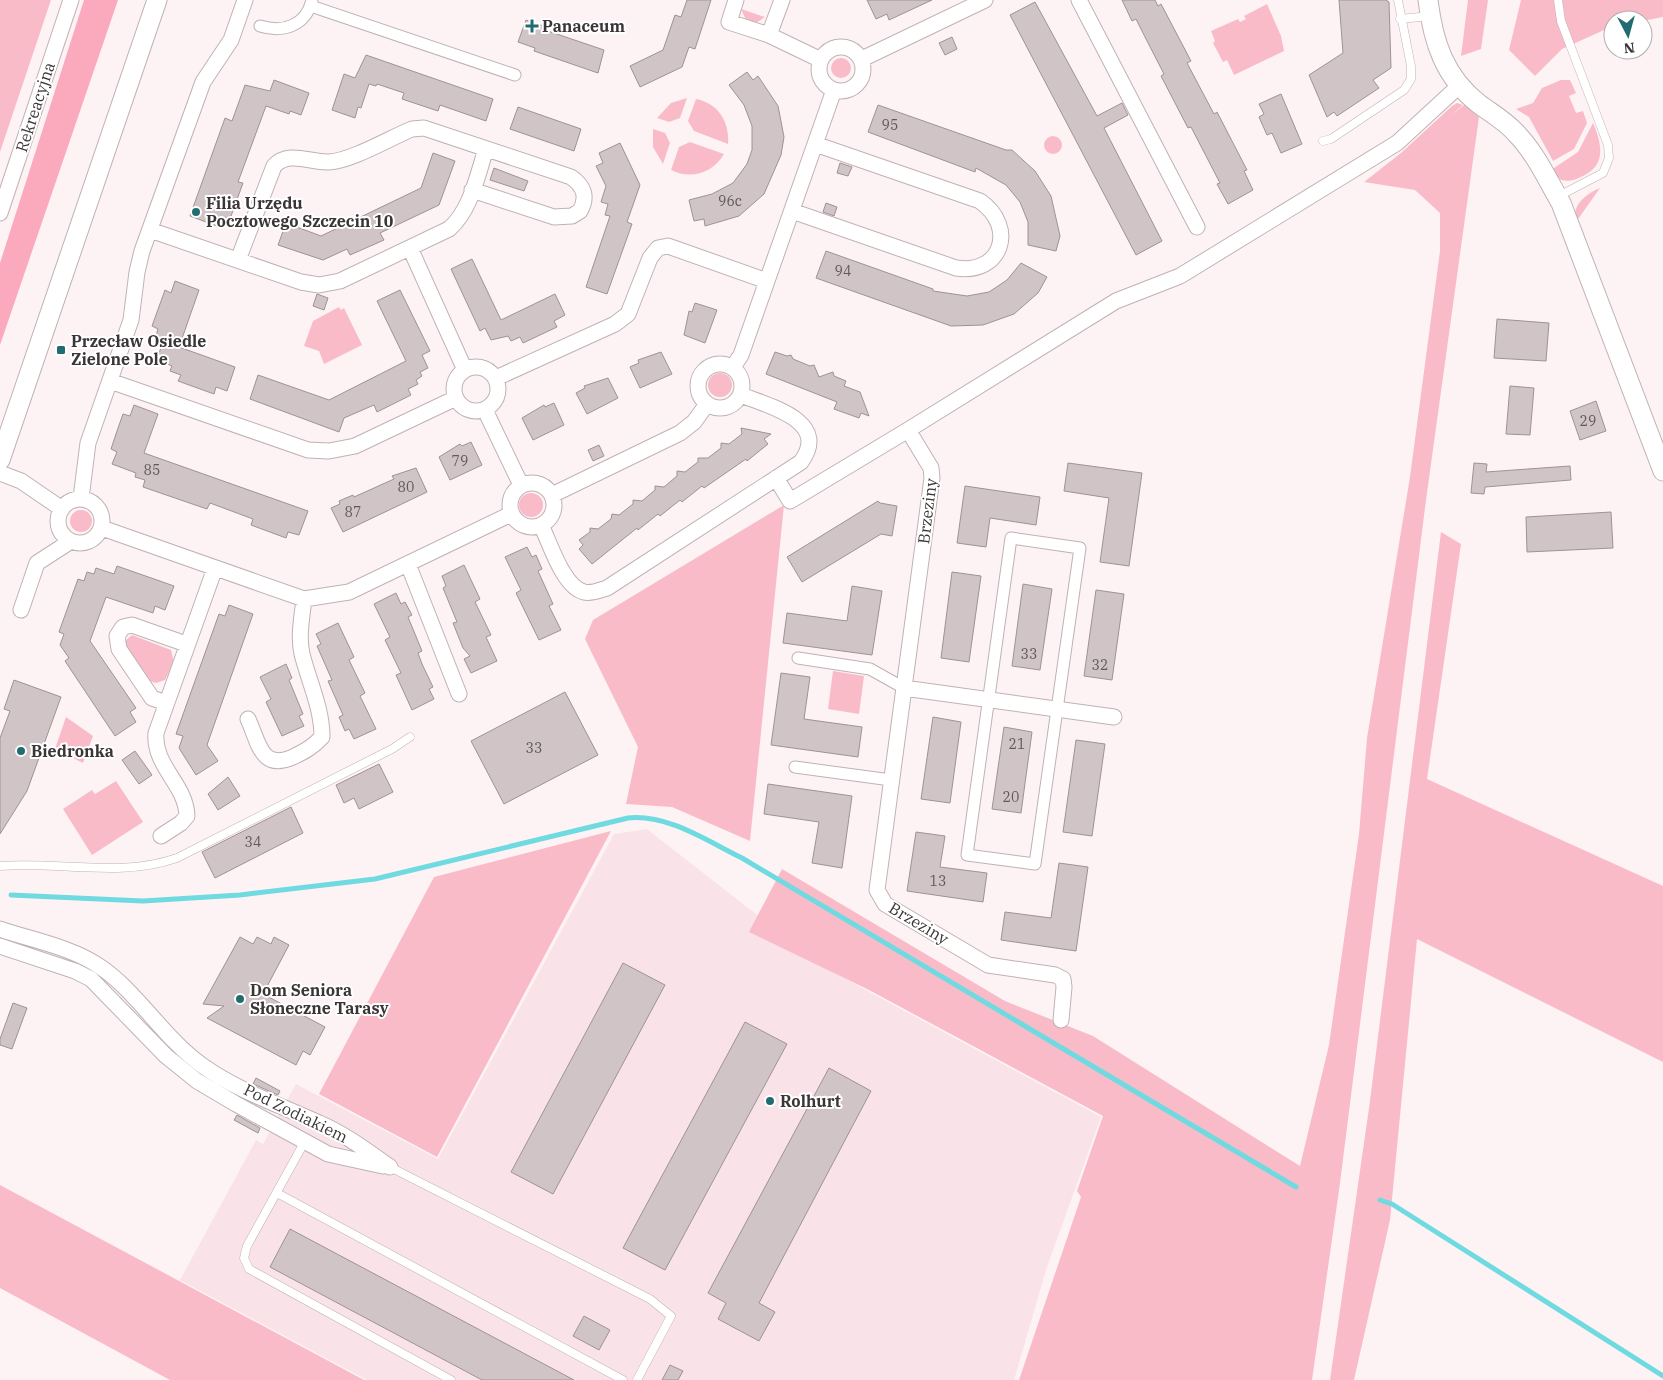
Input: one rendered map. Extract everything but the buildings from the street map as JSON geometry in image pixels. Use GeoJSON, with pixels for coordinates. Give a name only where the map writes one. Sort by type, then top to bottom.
{"type":"FeatureCollection","features":[{"type":"Feature","properties":{"kind":"street","name":"Rekreacyjna"},"geometry":{"type":"LineString","coordinates":[[0,213],[71,0]]}},
{"type":"Feature","properties":{"kind":"street"},"geometry":{"type":"LineString","coordinates":[[0,460],[156,0]]}},
{"type":"Feature","properties":{"kind":"street"},"geometry":{"type":"LineString","coordinates":[[81,498],[88,443],[131,320],[137,272],[150,230],[203,82],[231,40],[245,0]]}},
{"type":"Feature","properties":{"kind":"street"},"geometry":{"type":"LineString","coordinates":[[736,0],[729,22],[769,35],[821,60]]}},
{"type":"Feature","properties":{"kind":"street"},"geometry":{"type":"LineString","coordinates":[[769,35],[782,0]]}},
{"type":"Feature","properties":{"kind":"street"},"geometry":{"type":"LineString","coordinates":[[862,59],[985,0]]}},
{"type":"Feature","properties":{"kind":"street"},"geometry":{"type":"LineString","coordinates":[[1079,0],[1197,227]]}},
{"type":"Feature","properties":{"kind":"street"},"geometry":{"type":"LineString","coordinates":[[260,26],[282,30],[292,26],[304,18],[312,3],[515,75]]}},
{"type":"Feature","properties":{"kind":"street"},"geometry":{"type":"LineString","coordinates":[[1429,8],[1436,47],[1446,66],[1477,103],[1515,132],[1534,155],[1557,197],[1578,246],[1663,471]]}},
{"type":"Feature","properties":{"kind":"street"},"geometry":{"type":"LineString","coordinates":[[841,46],[853,50],[862,59],[863,74],[856,86],[842,91],[834,90],[821,78],[819,72],[821,60],[829,50],[841,46]]}},
{"type":"Feature","properties":{"kind":"street"},"geometry":{"type":"LineString","coordinates":[[776,478],[790,501],[1116,301],[1180,276],[1397,143],[1460,85]]}},
{"type":"Feature","properties":{"kind":"street"},"geometry":{"type":"LineString","coordinates":[[733,367],[741,355],[834,90]]}},
{"type":"Feature","properties":{"kind":"street"},"geometry":{"type":"LineString","coordinates":[[238,260],[274,166],[279,161],[295,157],[318,162],[341,160],[412,129],[424,128],[570,177],[583,190],[584,204],[580,212],[572,216],[554,217],[472,190]]}},
{"type":"Feature","properties":{"kind":"street"},"geometry":{"type":"LineString","coordinates":[[792,211],[956,268],[968,270],[979,267],[989,261],[1000,243],[1001,232],[997,216],[980,201],[815,144]]}},
{"type":"Feature","properties":{"kind":"street"},"geometry":{"type":"LineString","coordinates":[[150,230],[301,282],[319,285],[340,281],[449,230],[459,220],[486,149]]}},
{"type":"Feature","properties":{"kind":"street"},"geometry":{"type":"LineString","coordinates":[[496,378],[616,324],[628,314],[650,258],[658,248],[668,246],[767,282]]}},
{"type":"Feature","properties":{"kind":"street"},"geometry":{"type":"LineString","coordinates":[[410,248],[465,370]]}},
{"type":"Feature","properties":{"kind":"street"},"geometry":{"type":"LineString","coordinates":[[719,364],[733,367],[741,377],[741,394],[737,401],[722,408],[707,404],[702,399],[698,386],[702,373],[712,365],[719,364]]}},
{"type":"Feature","properties":{"kind":"street"},"geometry":{"type":"LineString","coordinates":[[479,366],[492,372],[496,378],[499,385],[496,400],[485,410],[472,411],[465,408],[456,398],[454,385],[460,374],[465,370],[479,366]]}},
{"type":"Feature","properties":{"kind":"street"},"geometry":{"type":"LineString","coordinates":[[110,381],[308,450],[329,451],[355,446],[456,398]]}},
{"type":"Feature","properties":{"kind":"street"},"geometry":{"type":"LineString","coordinates":[[541,525],[569,583],[584,592],[595,592],[607,588],[801,462],[808,452],[810,440],[804,424],[786,413],[741,394]]}},
{"type":"Feature","properties":{"kind":"street"},"geometry":{"type":"LineString","coordinates":[[552,495],[680,433],[694,422],[707,404]]}},
{"type":"Feature","properties":{"kind":"street"},"geometry":{"type":"LineString","coordinates":[[485,410],[521,485]]}},
{"type":"Feature","properties":{"kind":"street","name":"Brzeziny"},"geometry":{"type":"LineString","coordinates":[[908,430],[931,468],[932,478],[876,881],[879,898],[885,904],[988,965],[1055,975],[1063,979],[1064,987],[1060,1020]]}},
{"type":"Feature","properties":{"kind":"street"},"geometry":{"type":"LineString","coordinates":[[0,473],[21,481],[62,508]]}},
{"type":"Feature","properties":{"kind":"street"},"geometry":{"type":"LineString","coordinates":[[535,482],[542,485],[552,495],[554,502],[551,516],[541,525],[527,527],[515,520],[511,514],[509,501],[512,494],[521,485],[535,482]]}},
{"type":"Feature","properties":{"kind":"street"},"geometry":{"type":"LineString","coordinates":[[20,610],[37,563],[71,541],[89,542],[102,528],[102,515],[94,503],[81,498],[68,502],[62,508],[58,520],[59,527],[71,541]]}},
{"type":"Feature","properties":{"kind":"street"},"geometry":{"type":"LineString","coordinates":[[102,528],[304,599],[349,592],[511,514]]}},
{"type":"Feature","properties":{"kind":"street"},"geometry":{"type":"LineString","coordinates":[[1011,538],[1080,548],[1035,864],[967,855],[988,700],[1011,538]]}},
{"type":"Feature","properties":{"kind":"street"},"geometry":{"type":"LineString","coordinates":[[408,564],[459,694]]}},
{"type":"Feature","properties":{"kind":"street"},"geometry":{"type":"LineString","coordinates":[[161,836],[181,824],[187,816],[183,796],[161,762],[155,744],[166,703],[214,568]]}},
{"type":"Feature","properties":{"kind":"street"},"geometry":{"type":"LineString","coordinates":[[248,719],[266,757],[273,762],[282,762],[313,748],[322,737],[322,719],[302,652],[300,637],[304,599]]}},
{"type":"Feature","properties":{"kind":"street"},"geometry":{"type":"LineString","coordinates":[[166,703],[152,698],[119,649],[117,636],[123,627],[132,625],[186,644]]}},
{"type":"Feature","properties":{"kind":"street"},"geometry":{"type":"LineString","coordinates":[[798,658],[870,668],[904,688],[1114,717]]}},
{"type":"Feature","properties":{"kind":"street"},"geometry":{"type":"LineString","coordinates":[[795,767],[891,780]]}},
{"type":"Feature","properties":{"kind":"street","name":"Pod Zodiakiem"},"geometry":{"type":"LineString","coordinates":[[0,929],[81,956],[100,966],[178,1045],[203,1066],[278,1107],[320,1123],[350,1139],[390,1167]]}},
{"type":"Feature","properties":{"kind":"street","name":"Pod Zodiakiem"},"geometry":{"type":"LineString","coordinates":[[0,946],[75,971],[91,980],[104,990],[166,1056],[197,1081],[328,1154],[390,1167]]}},
{"type":"Feature","properties":{"kind":"lane"},"geometry":{"type":"LineString","coordinates":[[1323,141],[1331,139],[1404,90],[1411,79],[1411,66],[1400,19],[1398,0]]}},
{"type":"Feature","properties":{"kind":"lane"},"geometry":{"type":"LineString","coordinates":[[1557,197],[1603,173],[1609,158],[1604,133],[1561,21],[1558,0]]}},
{"type":"Feature","properties":{"kind":"lane"},"geometry":{"type":"LineString","coordinates":[[1400,19],[1429,8]]}},
{"type":"Feature","properties":{"kind":"lane"},"geometry":{"type":"LineString","coordinates":[[0,866],[132,868],[163,863],[177,858],[392,749],[410,737]]}},
{"type":"Feature","properties":{"kind":"lane"},"geometry":{"type":"LineString","coordinates":[[305,1141],[248,1246],[244,1258],[248,1269],[451,1380]]}},
{"type":"Feature","properties":{"kind":"lane"},"geometry":{"type":"LineString","coordinates":[[390,1167],[650,1299],[671,1316],[637,1380]]}},
{"type":"Feature","properties":{"kind":"lane"},"geometry":{"type":"LineString","coordinates":[[277,1193],[623,1380]]}},
{"type":"Feature","properties":{"kind":"shaded area"},"geometry":{"type":"Polygon","coordinates":[[[0,0],[51,0],[0,152],[0,0]]]}},
{"type":"Feature","properties":{"kind":"shaded area"},"geometry":{"type":"Polygon","coordinates":[[[84,0],[118,0],[0,345],[0,263],[84,0]]]}},
{"type":"Feature","properties":{"kind":"shaded area"},"geometry":{"type":"Polygon","coordinates":[[[1468,0],[1488,0],[1481,49],[1461,56],[1468,0]]]}},
{"type":"Feature","properties":{"kind":"shaded area"},"geometry":{"type":"Polygon","coordinates":[[[1521,0],[1663,0],[1663,17],[1653,19],[1653,10],[1603,10],[1603,31],[1562,49],[1535,76],[1509,50],[1521,0]]]}},
{"type":"Feature","properties":{"kind":"shaded area"},"geometry":{"type":"Polygon","coordinates":[[[1267,4],[1281,36],[1284,51],[1234,75],[1227,60],[1223,62],[1213,43],[1215,41],[1211,31],[1238,19],[1240,22],[1246,19],[1244,16],[1267,4]]]}},
{"type":"Feature","properties":{"kind":"shaded area"},"geometry":{"type":"Polygon","coordinates":[[[741,9],[765,17],[756,23],[746,20],[741,9]]]}},
{"type":"Feature","properties":{"kind":"shaded area"},"geometry":{"type":"Polygon","coordinates":[[[841,58],[848,61],[851,68],[848,75],[841,78],[834,75],[831,68],[834,61],[841,58]]]}},
{"type":"Feature","properties":{"kind":"shaded area"},"geometry":{"type":"Polygon","coordinates":[[[1561,80],[1570,80],[1576,93],[1569,96],[1576,113],[1583,111],[1587,123],[1574,149],[1553,161],[1529,117],[1516,109],[1533,103],[1542,88],[1561,80]]]}},
{"type":"Feature","properties":{"kind":"shaded area"},"geometry":{"type":"Polygon","coordinates":[[[687,98],[680,118],[669,122],[657,118],[671,103],[687,98]]]}},
{"type":"Feature","properties":{"kind":"shaded area"},"geometry":{"type":"Polygon","coordinates":[[[696,99],[711,105],[721,115],[727,128],[728,144],[694,131],[688,121],[696,99]]]}},
{"type":"Feature","properties":{"kind":"shaded area"},"geometry":{"type":"Polygon","coordinates":[[[1457,103],[1463,105],[1451,115],[1467,103],[1479,117],[1426,500],[1340,1183],[1312,1380],[1019,1380],[1081,1197],[1077,1191],[1103,1116],[869,990],[749,932],[782,869],[1005,1001],[1093,1036],[1300,1166],[1329,1045],[1359,834],[1367,738],[1410,477],[1440,251],[1440,213],[1415,190],[1364,182],[1401,153],[1457,103]]]}},
{"type":"Feature","properties":{"kind":"shaded area"},"geometry":{"type":"Polygon","coordinates":[[[1593,123],[1599,139],[1599,161],[1589,172],[1576,179],[1569,181],[1561,180],[1551,170],[1578,152],[1593,123]]]}},
{"type":"Feature","properties":{"kind":"shaded area"},"geometry":{"type":"Polygon","coordinates":[[[653,129],[665,133],[670,143],[663,164],[653,147],[653,129]]]}},
{"type":"Feature","properties":{"kind":"shaded area"},"geometry":{"type":"Polygon","coordinates":[[[1053,136],[1059,139],[1062,145],[1059,151],[1053,154],[1047,151],[1044,145],[1047,139],[1053,136]]]}},
{"type":"Feature","properties":{"kind":"shaded area"},"geometry":{"type":"Polygon","coordinates":[[[690,142],[724,154],[714,166],[701,173],[686,174],[671,170],[679,147],[690,142]]]}},
{"type":"Feature","properties":{"kind":"shaded area"},"geometry":{"type":"Polygon","coordinates":[[[1600,188],[1576,222],[1575,216],[1578,205],[1590,193],[1600,188]]]}},
{"type":"Feature","properties":{"kind":"shaded area"},"geometry":{"type":"Polygon","coordinates":[[[339,307],[341,310],[344,308],[362,345],[324,364],[319,351],[304,346],[313,321],[339,307]]]}},
{"type":"Feature","properties":{"kind":"shaded area"},"geometry":{"type":"Polygon","coordinates":[[[720,373],[728,377],[732,385],[728,393],[720,397],[712,393],[708,385],[712,377],[720,373]]]}},
{"type":"Feature","properties":{"kind":"shaded area"},"geometry":{"type":"Polygon","coordinates":[[[531,493],[540,496],[543,505],[540,514],[531,517],[522,514],[519,505],[522,496],[531,493]]]}},
{"type":"Feature","properties":{"kind":"shaded area"},"geometry":{"type":"Polygon","coordinates":[[[784,505],[750,841],[672,807],[626,804],[638,747],[585,639],[593,620],[784,505]]]}},
{"type":"Feature","properties":{"kind":"shaded area"},"geometry":{"type":"Polygon","coordinates":[[[77,510],[85,510],[92,517],[92,525],[85,532],[77,532],[70,525],[70,517],[77,510]]]}},
{"type":"Feature","properties":{"kind":"shaded area"},"geometry":{"type":"Polygon","coordinates":[[[1441,532],[1461,544],[1427,779],[1663,886],[1663,1062],[1417,939],[1390,1220],[1354,1380],[1330,1380],[1370,1101],[1441,532]]]}},
{"type":"Feature","properties":{"kind":"shaded area"},"geometry":{"type":"Polygon","coordinates":[[[132,635],[171,650],[174,662],[165,680],[156,683],[151,681],[135,666],[126,645],[126,640],[132,635]]]}},
{"type":"Feature","properties":{"kind":"shaded area"},"geometry":{"type":"Polygon","coordinates":[[[833,671],[864,676],[859,714],[828,709],[833,671]]]}},
{"type":"Feature","properties":{"kind":"shaded area"},"geometry":{"type":"Polygon","coordinates":[[[66,717],[93,736],[83,763],[55,749],[66,717]]]}},
{"type":"Feature","properties":{"kind":"shaded area"},"geometry":{"type":"Polygon","coordinates":[[[116,781],[143,822],[92,855],[63,809],[92,790],[95,794],[116,781]]]}},
{"type":"Feature","properties":{"kind":"shaded area","name":"Rolhurt"},"geometry":{"type":"Polygon","coordinates":[[[647,829],[825,968],[1101,1117],[1047,1267],[1014,1380],[367,1380],[180,1280],[256,1140],[263,1144],[296,1084],[438,1159],[614,834],[647,829]]]}},
{"type":"Feature","properties":{"kind":"shaded area"},"geometry":{"type":"Polygon","coordinates":[[[611,831],[437,1157],[319,1094],[434,877],[611,831]]]}},
{"type":"Feature","properties":{"kind":"shaded area"},"geometry":{"type":"Polygon","coordinates":[[[0,1185],[364,1380],[170,1380],[0,1288],[0,1185]]]}},
{"type":"Feature","properties":{"kind":"waterway"},"geometry":{"type":"LineString","coordinates":[[11,895],[143,901],[240,895],[375,879],[628,818],[658,820],[687,830],[742,858],[1296,1187]]}},
{"type":"Feature","properties":{"kind":"waterway"},"geometry":{"type":"LineString","coordinates":[[1380,1200],[1392,1204],[1663,1376]]}},
{"type":"Feature","properties":{"kind":"place","name":"Panaceum"},"geometry":{"type":"Point","coordinates":[532,26]}},
{"type":"Feature","properties":{"kind":"place","name":"Filia Urzędu Pocztowego Szczecin 10"},"geometry":{"type":"Point","coordinates":[196,212]}},
{"type":"Feature","properties":{"kind":"place","name":"Przecław Osiedle Zielone Pole"},"geometry":{"type":"Point","coordinates":[61,350]}},
{"type":"Feature","properties":{"kind":"place","name":"Biedronka"},"geometry":{"type":"Point","coordinates":[21,751]}},
{"type":"Feature","properties":{"kind":"place","name":"Dom Seniora Słoneczne Tarasy"},"geometry":{"type":"Point","coordinates":[240,999]}},
{"type":"Feature","properties":{"kind":"place","name":"Rolhurt"},"geometry":{"type":"Point","coordinates":[770,1101]}}]}
